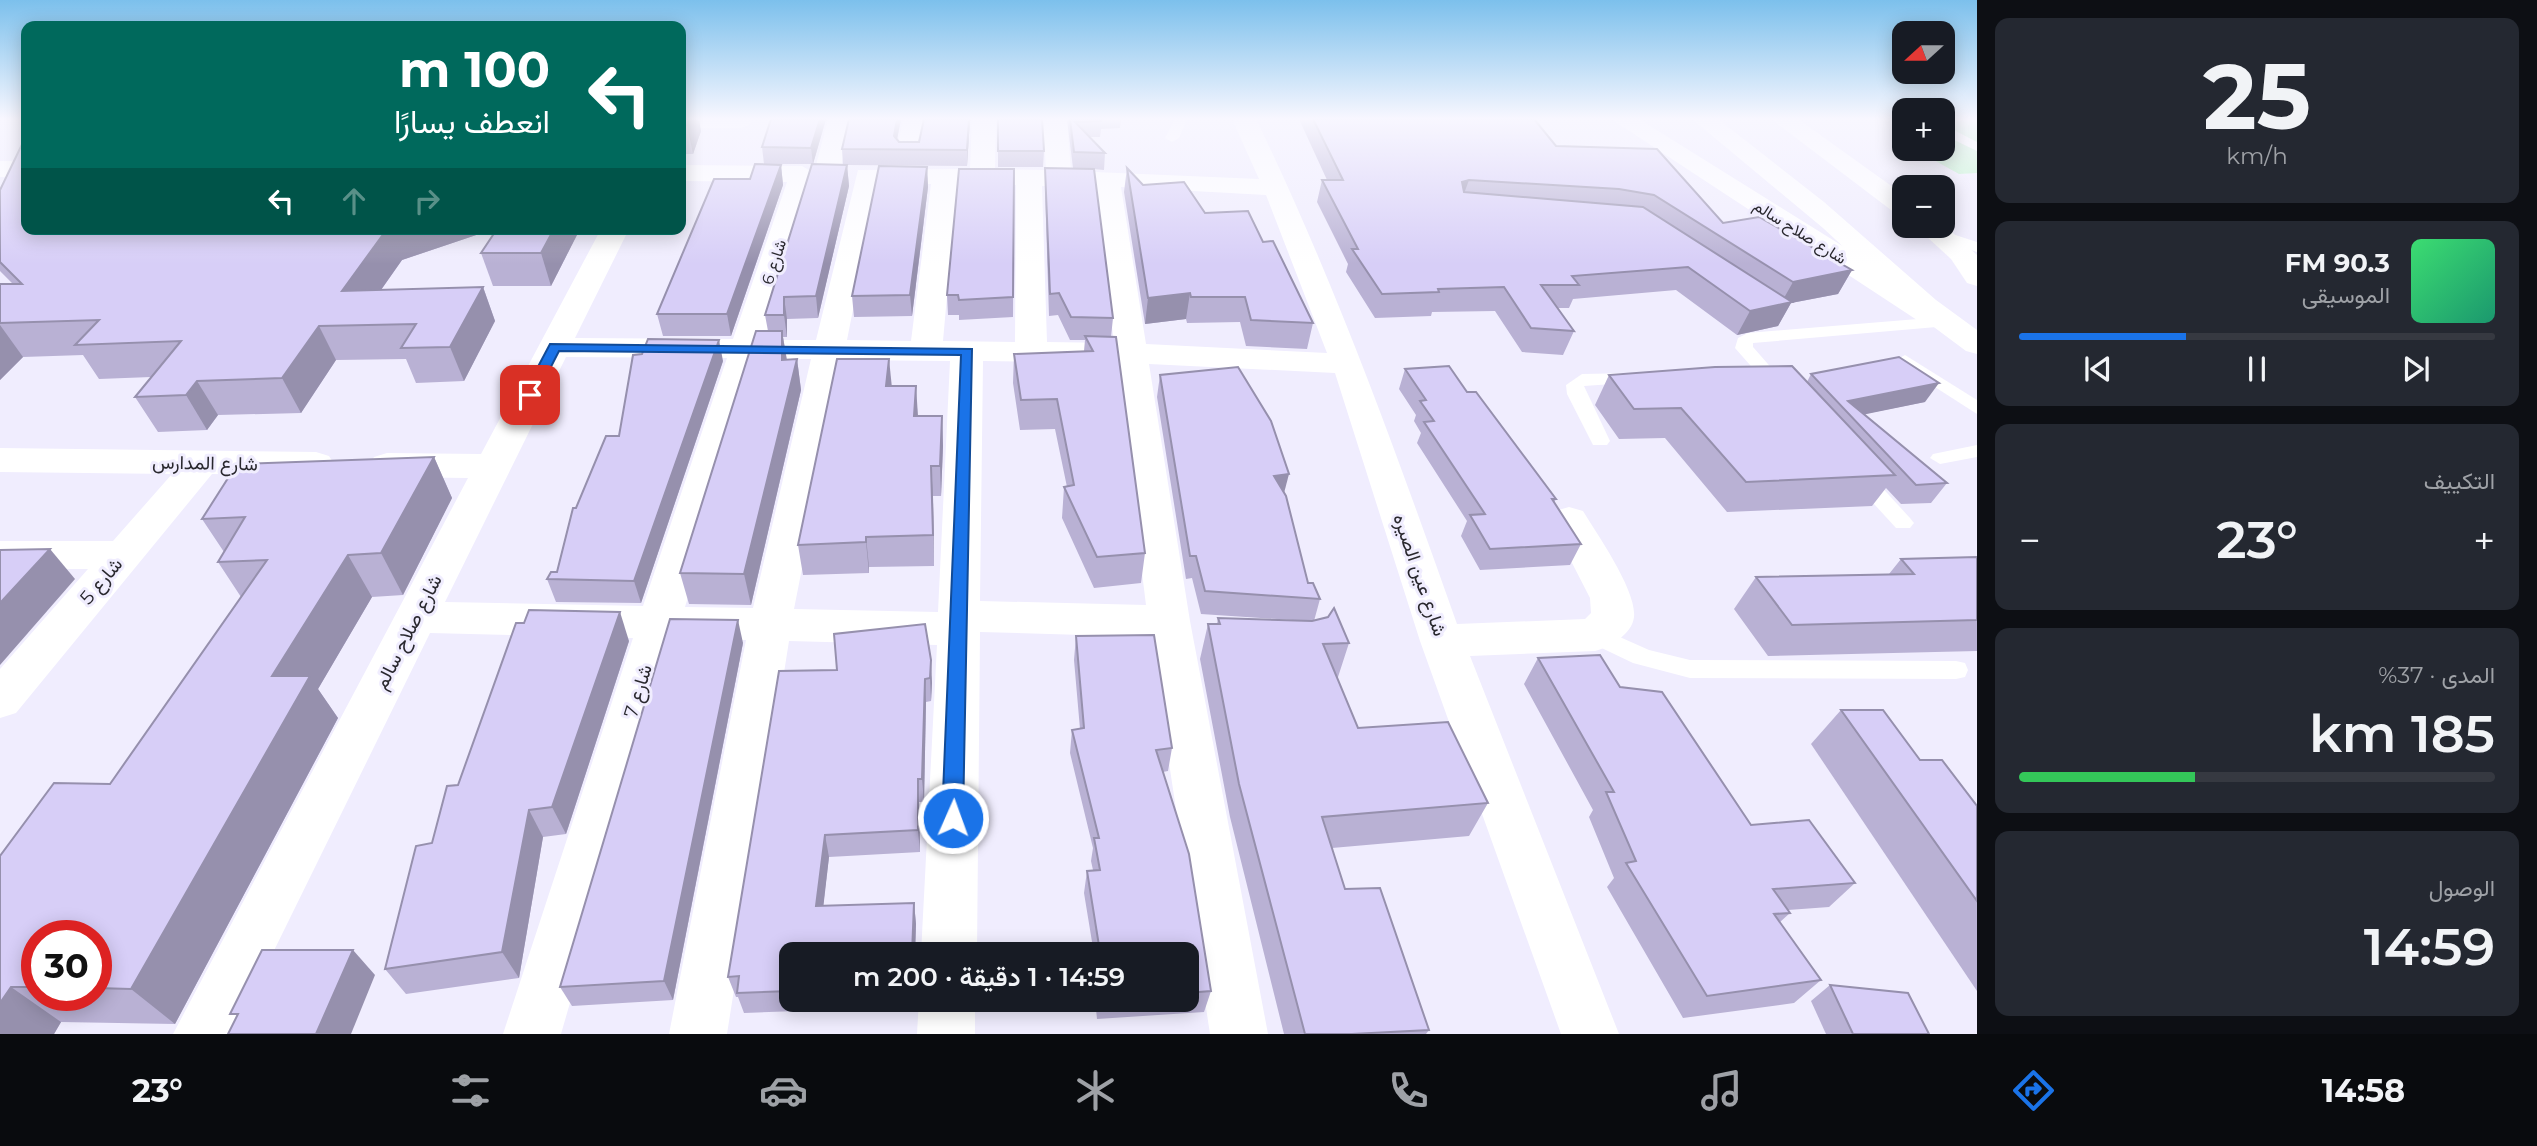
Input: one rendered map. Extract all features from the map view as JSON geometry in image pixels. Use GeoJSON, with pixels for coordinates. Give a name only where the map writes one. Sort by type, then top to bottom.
{"type":"FeatureCollection","features":[{"type":"Feature","properties":{"kind":"main road"},"geometry":{"type":"LineString","coordinates":[[795,167],[814,175],[1107,179],[1276,188]]}},
{"type":"Feature","properties":{"kind":"main road","name":"شارع 6"},"geometry":{"type":"LineString","coordinates":[[745,349],[818,167]]}},
{"type":"Feature","properties":{"kind":"main road"},"geometry":{"type":"LineString","coordinates":[[982,167],[982,176]]}},
{"type":"Feature","properties":{"kind":"main road"},"geometry":{"type":"LineString","coordinates":[[1058,167],[1059,179]]}},
{"type":"Feature","properties":{"kind":"main road","name":"شارع عين الصيره"},"geometry":{"type":"LineString","coordinates":[[1266,167],[1348,363],[1442,641],[1590,1034]]}},
{"type":"Feature","properties":{"kind":"main road","name":"شارع صلاح سالم"},"geometry":{"type":"LineString","coordinates":[[1699,167],[1977,344]]}},
{"type":"Feature","properties":{"kind":"main road","name":"شارع صلاح سالم"},"geometry":{"type":"LineString","coordinates":[[1763,167],[1849,237],[1896,284],[1942,322]]}},
{"type":"Feature","properties":{"kind":"main road"},"geometry":{"type":"LineString","coordinates":[[1849,167],[1892,198]]}},
{"type":"Feature","properties":{"kind":"main road"},"geometry":{"type":"LineString","coordinates":[[0,169],[21,169]]}},
{"type":"Feature","properties":{"kind":"main road"},"geometry":{"type":"LineString","coordinates":[[698,1034],[770,625],[832,350],[867,175]]}},
{"type":"Feature","properties":{"kind":"main road"},"geometry":{"type":"LineString","coordinates":[[945,176],[947,351],[958,623],[948,942]]}},
{"type":"Feature","properties":{"kind":"main road"},"geometry":{"type":"LineString","coordinates":[[1029,178],[1031,352]]}},
{"type":"Feature","properties":{"kind":"main road"},"geometry":{"type":"LineString","coordinates":[[1107,179],[1129,353],[1183,629],[1239,1034]]}},
{"type":"Feature","properties":{"kind":"main road","name":"شارع صلاح سالم"},"geometry":{"type":"LineString","coordinates":[[202,1034],[612,235]]}},
{"type":"Feature","properties":{"kind":"main road"},"geometry":{"type":"LineString","coordinates":[[1944,238],[1962,254],[1977,276]]}},
{"type":"Feature","properties":{"kind":"main road"},"geometry":{"type":"LineString","coordinates":[[554,347],[1129,353],[1348,363]]}},
{"type":"Feature","properties":{"kind":"main road","name":"شارع 7"},"geometry":{"type":"LineString","coordinates":[[532,1034],[745,349]]}},
{"type":"Feature","properties":{"kind":"main road","name":"شارع المدارس"},"geometry":{"type":"LineString","coordinates":[[0,460],[493,466]]}},
{"type":"Feature","properties":{"kind":"main road","name":"شارع 5"},"geometry":{"type":"LineString","coordinates":[[0,700],[202,463]]}},
{"type":"Feature","properties":{"kind":"main road"},"geometry":{"type":"LineString","coordinates":[[1442,641],[1595,635],[1612,619],[1611,598],[1569,520]]}},
{"type":"Feature","properties":{"kind":"main road"},"geometry":{"type":"LineString","coordinates":[[0,555],[123,555]]}},
{"type":"Feature","properties":{"kind":"main road"},"geometry":{"type":"LineString","coordinates":[[416,617],[770,625],[958,623],[1183,629]]}},
{"type":"Feature","properties":{"kind":"main road"},"geometry":{"type":"LineString","coordinates":[[946,1034],[947,1012]]}},
{"type":"Feature","properties":{"kind":"lane"},"geometry":{"type":"LineString","coordinates":[[1954,238],[1977,247]]}},
{"type":"Feature","properties":{"kind":"lane"},"geometry":{"type":"LineString","coordinates":[[1780,315],[1803,332]]}},
{"type":"Feature","properties":{"kind":"lane"},"geometry":{"type":"LineString","coordinates":[[1788,397],[1744,348],[1744,342],[1748,338],[1769,334],[1942,322]]}},
{"type":"Feature","properties":{"kind":"lane"},"geometry":{"type":"LineString","coordinates":[[1905,360],[1977,408]]}},
{"type":"Feature","properties":{"kind":"lane"},"geometry":{"type":"LineString","coordinates":[[1746,377],[1770,378]]}},
{"type":"Feature","properties":{"kind":"lane"},"geometry":{"type":"LineString","coordinates":[[1600,441],[1574,385],[1582,379],[1658,378]]}},
{"type":"Feature","properties":{"kind":"lane"},"geometry":{"type":"LineString","coordinates":[[1940,458],[1977,451]]}},
{"type":"Feature","properties":{"kind":"lane"},"geometry":{"type":"LineString","coordinates":[[1850,465],[1903,523]]}},
{"type":"Feature","properties":{"kind":"lane"},"geometry":{"type":"LineString","coordinates":[[1595,635],[1625,652],[1657,663],[1690,669],[1956,670]]}},
{"type":"Feature","properties":{"kind":"green space"},"geometry":{"type":"Polygon","coordinates":[[[1947,167],[1977,167],[1977,173],[1959,174],[1947,167]]]}},
{"type":"Feature","properties":{"kind":"building"},"geometry":{"type":"Polygon","coordinates":[[[11,167],[21,167],[21,235],[383,235],[342,291],[483,287],[450,347],[401,348],[416,324],[319,326],[282,378],[197,381],[186,395],[135,397],[181,341],[75,345],[99,320],[0,323],[0,284],[22,284],[0,262],[0,190],[11,167]]]}},
{"type":"Feature","properties":{"kind":"building"},"geometry":{"type":"Polygon","coordinates":[[[754,167],[780,167],[727,314],[657,314],[714,179],[750,179],[754,167]]]}},
{"type":"Feature","properties":{"kind":"building"},"geometry":{"type":"Polygon","coordinates":[[[811,167],[846,167],[816,296],[784,297],[784,315],[765,315],[811,167]]]}},
{"type":"Feature","properties":{"kind":"building"},"geometry":{"type":"Polygon","coordinates":[[[879,167],[927,167],[910,295],[852,296],[879,167]]]}},
{"type":"Feature","properties":{"kind":"building"},"geometry":{"type":"Polygon","coordinates":[[[1337,167],[1673,167],[1723,223],[1759,217],[1852,270],[1793,282],[1654,195],[1619,189],[1469,180],[1462,182],[1464,192],[1643,207],[1792,302],[1750,311],[1688,267],[1572,276],[1579,285],[1541,285],[1574,331],[1531,328],[1504,287],[1382,294],[1352,249],[1358,249],[1322,180],[1343,180],[1337,167]]]}},
{"type":"Feature","properties":{"kind":"building"},"geometry":{"type":"Polygon","coordinates":[[[1045,168],[1094,169],[1113,318],[1071,317],[1059,293],[1050,294],[1045,168]]]}},
{"type":"Feature","properties":{"kind":"building"},"geometry":{"type":"Polygon","coordinates":[[[1127,168],[1143,185],[1184,182],[1205,213],[1248,211],[1263,242],[1273,241],[1313,323],[1251,320],[1245,297],[1191,297],[1190,293],[1148,298],[1127,168]]]}},
{"type":"Feature","properties":{"kind":"building"},"geometry":{"type":"Polygon","coordinates":[[[959,169],[1014,169],[1013,297],[959,300],[958,295],[947,295],[959,169]]]}},
{"type":"Feature","properties":{"kind":"building"},"geometry":{"type":"Polygon","coordinates":[[[493,235],[551,235],[541,253],[481,253],[493,235]]]}},
{"type":"Feature","properties":{"kind":"building"},"geometry":{"type":"Polygon","coordinates":[[[756,331],[782,331],[782,360],[797,359],[744,574],[680,573],[756,331]]]}},
{"type":"Feature","properties":{"kind":"building"},"geometry":{"type":"Polygon","coordinates":[[[1085,336],[1116,337],[1145,553],[1097,557],[1064,487],[1074,485],[1057,399],[1021,400],[1014,354],[1093,351],[1085,336]]]}},
{"type":"Feature","properties":{"kind":"building"},"geometry":{"type":"Polygon","coordinates":[[[648,339],[719,340],[634,581],[547,579],[551,572],[557,572],[573,508],[576,508],[606,436],[619,436],[633,355],[642,354],[648,339]]]}},
{"type":"Feature","properties":{"kind":"building"},"geometry":{"type":"Polygon","coordinates":[[[1899,357],[1939,383],[1848,401],[1947,483],[1916,485],[1811,374],[1899,357]]]}},
{"type":"Feature","properties":{"kind":"building"},"geometry":{"type":"Polygon","coordinates":[[[837,359],[889,359],[886,386],[916,386],[914,416],[942,416],[940,466],[931,466],[933,535],[866,537],[866,542],[798,545],[837,359]]]}},
{"type":"Feature","properties":{"kind":"building"},"geometry":{"type":"Polygon","coordinates":[[[1449,366],[1467,392],[1476,392],[1556,499],[1552,499],[1581,544],[1490,549],[1470,515],[1485,514],[1424,422],[1434,421],[1420,401],[1426,400],[1405,369],[1449,366]]]}},
{"type":"Feature","properties":{"kind":"building"},"geometry":{"type":"Polygon","coordinates":[[[1792,366],[1895,475],[1746,482],[1681,408],[1634,409],[1609,375],[1715,367],[1792,366]]]}},
{"type":"Feature","properties":{"kind":"building"},"geometry":{"type":"Polygon","coordinates":[[[1238,367],[1271,421],[1289,474],[1274,476],[1286,496],[1308,583],[1313,583],[1320,599],[1205,591],[1196,556],[1190,556],[1160,375],[1238,367]]]}},
{"type":"Feature","properties":{"kind":"building"},"geometry":{"type":"Polygon","coordinates":[[[434,457],[381,553],[348,555],[272,676],[310,676],[131,989],[112,988],[112,920],[21,920],[21,987],[11,987],[0,1003],[0,856],[54,783],[110,784],[267,560],[218,562],[245,517],[202,519],[237,464],[434,457]]]}},
{"type":"Feature","properties":{"kind":"building"},"geometry":{"type":"Polygon","coordinates":[[[50,549],[0,603],[0,550],[50,549]]]}},
{"type":"Feature","properties":{"kind":"building"},"geometry":{"type":"Polygon","coordinates":[[[1977,557],[1977,620],[1792,625],[1756,577],[1914,574],[1901,559],[1977,557]]]}},
{"type":"Feature","properties":{"kind":"building"},"geometry":{"type":"Polygon","coordinates":[[[1334,608],[1349,643],[1323,644],[1358,728],[1448,722],[1488,803],[1322,817],[1345,889],[1380,888],[1429,1030],[1305,1034],[1239,784],[1208,624],[1220,624],[1218,618],[1312,621],[1328,617],[1334,608]]]}},
{"type":"Feature","properties":{"kind":"building"},"geometry":{"type":"Polygon","coordinates":[[[529,610],[620,612],[552,807],[529,810],[502,952],[385,969],[416,846],[432,843],[447,786],[458,785],[516,623],[524,623],[529,610]]]}},
{"type":"Feature","properties":{"kind":"building"},"geometry":{"type":"Polygon","coordinates":[[[670,619],[738,620],[664,981],[560,987],[670,619]]]}},
{"type":"Feature","properties":{"kind":"building"},"geometry":{"type":"Polygon","coordinates":[[[925,624],[931,660],[930,678],[925,679],[922,779],[918,779],[918,830],[825,835],[816,906],[914,903],[912,942],[779,942],[779,991],[737,993],[739,976],[728,977],[779,671],[837,670],[834,634],[925,624]]]}},
{"type":"Feature","properties":{"kind":"building"},"geometry":{"type":"Polygon","coordinates":[[[1154,635],[1172,748],[1156,750],[1189,854],[1211,991],[1199,992],[1199,942],[1098,942],[1087,871],[1100,870],[1094,838],[1099,838],[1072,730],[1084,728],[1076,636],[1154,635]]]}},
{"type":"Feature","properties":{"kind":"building"},"geometry":{"type":"Polygon","coordinates":[[[1600,655],[1620,687],[1662,692],[1751,825],[1809,820],[1855,883],[1773,889],[1790,913],[1774,914],[1821,980],[1707,996],[1626,863],[1636,861],[1606,792],[1614,792],[1538,658],[1600,655]]]}},
{"type":"Feature","properties":{"kind":"building"},"geometry":{"type":"Polygon","coordinates":[[[1841,710],[1883,710],[1920,760],[1942,760],[1977,806],[1977,901],[1841,710]]]}},
{"type":"Feature","properties":{"kind":"building"},"geometry":{"type":"Polygon","coordinates":[[[262,950],[353,950],[316,1034],[228,1034],[238,1014],[230,1014],[262,950]]]}},
{"type":"Feature","properties":{"kind":"building"},"geometry":{"type":"Polygon","coordinates":[[[1830,985],[1908,993],[1929,1034],[1853,1034],[1830,985]]]}},
{"type":"Feature","properties":{"kind":"route"},"geometry":{"type":"LineString","coordinates":[[530,395],[554,347],[967,351],[953,818]]}}]}
